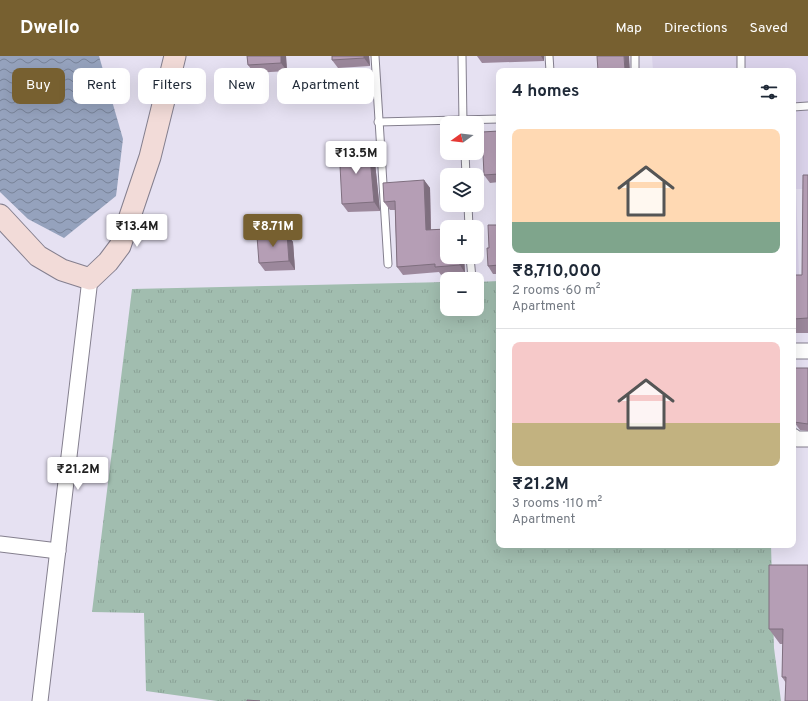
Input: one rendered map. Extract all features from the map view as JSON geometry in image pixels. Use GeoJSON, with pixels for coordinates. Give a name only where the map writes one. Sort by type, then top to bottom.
{"type":"FeatureCollection","features":[{"type":"Feature","properties":{"kind":"street"},"geometry":{"type":"LineString","coordinates":[[40,701],[90,279],[108,262],[120,246],[150,157],[175,56]]}},
{"type":"Feature","properties":{"kind":"street"},"geometry":{"type":"LineString","coordinates":[[0,215],[38,256],[62,270],[90,279]]}},
{"type":"Feature","properties":{"kind":"street"},"geometry":{"type":"LineString","coordinates":[[796,351],[808,351]]}},
{"type":"Feature","properties":{"kind":"street"},"geometry":{"type":"LineString","coordinates":[[796,438],[808,439]]}},
{"type":"Feature","properties":{"kind":"street"},"geometry":{"type":"LineString","coordinates":[[0,544],[58,551]]}},
{"type":"Feature","properties":{"kind":"lane"},"geometry":{"type":"LineString","coordinates":[[375,56],[388,264]]}},
{"type":"Feature","properties":{"kind":"lane"},"geometry":{"type":"LineString","coordinates":[[462,56],[463,116]]}},
{"type":"Feature","properties":{"kind":"lane"},"geometry":{"type":"LineString","coordinates":[[549,56],[550,68]]}},
{"type":"Feature","properties":{"kind":"lane"},"geometry":{"type":"LineString","coordinates":[[635,56],[635,68]]}},
{"type":"Feature","properties":{"kind":"lane"},"geometry":{"type":"LineString","coordinates":[[741,56],[741,68]]}},
{"type":"Feature","properties":{"kind":"lane"},"geometry":{"type":"LineString","coordinates":[[796,107],[808,106]]}},
{"type":"Feature","properties":{"kind":"lane"},"geometry":{"type":"LineString","coordinates":[[484,120],[496,119]]}},
{"type":"Feature","properties":{"kind":"lane"},"geometry":{"type":"LineString","coordinates":[[378,122],[440,122]]}},
{"type":"Feature","properties":{"kind":"shaded area"},"geometry":{"type":"Polygon","coordinates":[[[652,56],[808,56],[808,189],[796,189],[796,68],[653,68],[652,56]]]}},
{"type":"Feature","properties":{"kind":"shaded area"},"geometry":{"type":"Polygon","coordinates":[[[796,189],[799,276],[796,276],[796,189]]]}},
{"type":"Feature","properties":{"kind":"green space"},"geometry":{"type":"Polygon","coordinates":[[[496,281],[496,548],[771,548],[774,648],[781,701],[217,701],[146,691],[144,613],[92,612],[132,289],[440,282],[440,316],[484,316],[484,282],[496,281]]]}},
{"type":"Feature","properties":{"kind":"water"},"geometry":{"type":"Polygon","coordinates":[[[0,56],[99,56],[102,68],[73,68],[73,104],[113,104],[123,139],[116,196],[64,238],[28,219],[0,192],[0,56]]]}},
{"type":"Feature","properties":{"kind":"building"},"geometry":{"type":"Polygon","coordinates":[[[247,56],[281,56],[281,63],[248,65],[247,56]]]}},
{"type":"Feature","properties":{"kind":"building"},"geometry":{"type":"Polygon","coordinates":[[[332,56],[364,56],[364,58],[332,60],[332,56]]]}},
{"type":"Feature","properties":{"kind":"building"},"geometry":{"type":"Polygon","coordinates":[[[597,56],[624,56],[625,68],[598,68],[597,56]]]}},
{"type":"Feature","properties":{"kind":"building"},"geometry":{"type":"Polygon","coordinates":[[[496,131],[496,174],[484,175],[484,132],[496,131]]]}},
{"type":"Feature","properties":{"kind":"building"},"geometry":{"type":"Polygon","coordinates":[[[369,145],[374,202],[342,204],[339,146],[369,145]]]}},
{"type":"Feature","properties":{"kind":"building"},"geometry":{"type":"Polygon","coordinates":[[[803,175],[808,175],[808,318],[796,319],[796,275],[802,275],[803,175]]]}},
{"type":"Feature","properties":{"kind":"building"},"geometry":{"type":"Polygon","coordinates":[[[424,180],[426,230],[440,229],[440,264],[460,265],[435,267],[435,264],[397,267],[395,201],[384,202],[383,183],[424,180]]]}},
{"type":"Feature","properties":{"kind":"building"},"geometry":{"type":"Polygon","coordinates":[[[488,225],[496,225],[496,265],[488,266],[487,248],[489,248],[488,225]]]}},
{"type":"Feature","properties":{"kind":"building"},"geometry":{"type":"Polygon","coordinates":[[[287,234],[289,261],[259,263],[257,236],[287,234]]]}},
{"type":"Feature","properties":{"kind":"building"},"geometry":{"type":"Polygon","coordinates":[[[796,368],[808,368],[808,424],[796,422],[796,368]]]}},
{"type":"Feature","properties":{"kind":"building"},"geometry":{"type":"Polygon","coordinates":[[[769,565],[808,565],[808,701],[785,701],[786,677],[782,677],[783,629],[769,629],[769,565]]]}}]}
